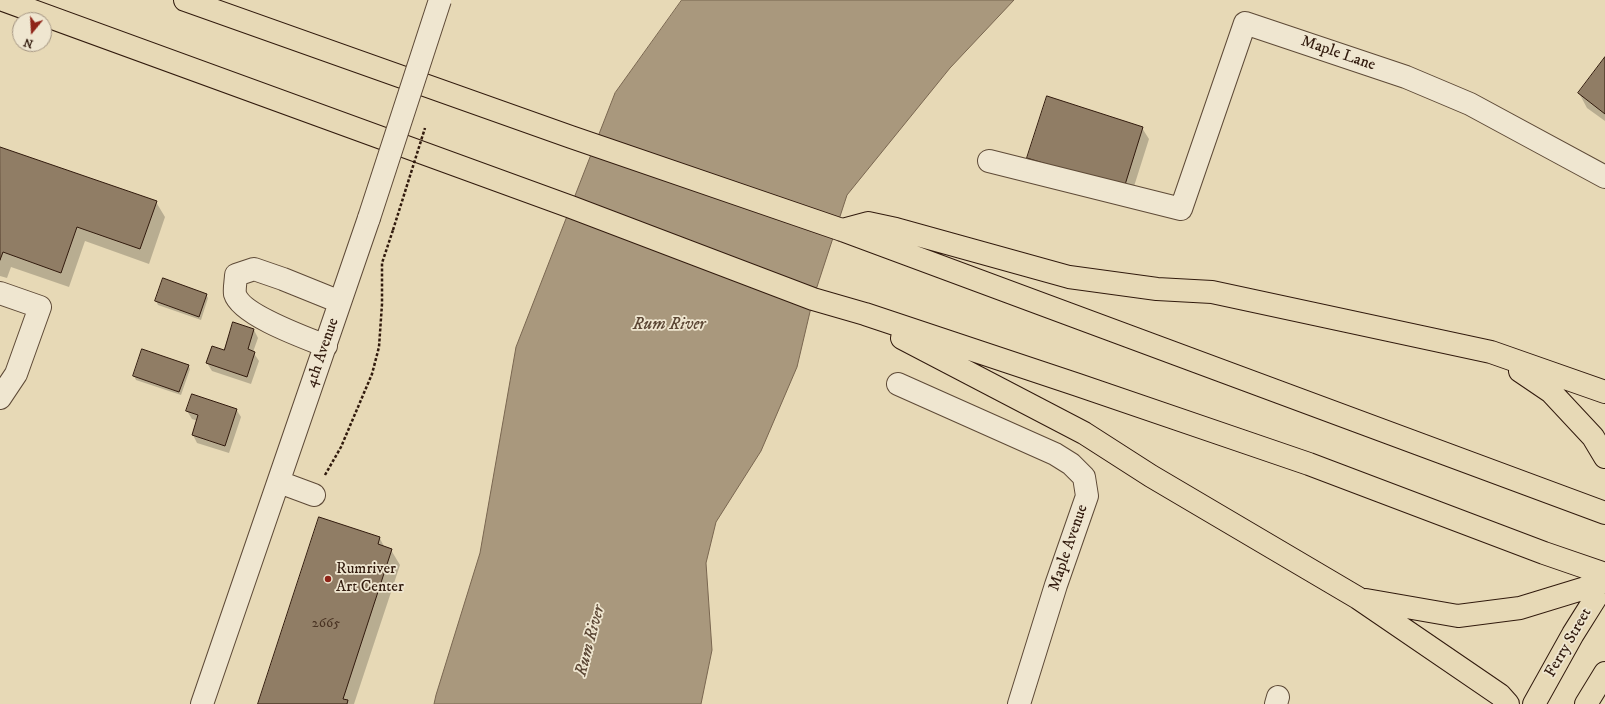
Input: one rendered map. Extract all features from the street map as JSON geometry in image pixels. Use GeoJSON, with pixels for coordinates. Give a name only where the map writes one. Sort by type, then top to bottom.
{"type":"FeatureCollection","features":[{"type":"Feature","properties":{"kind":"highway"},"geometry":{"type":"LineString","coordinates":[[3,0],[571,206],[813,299],[865,314],[1309,464],[1544,553],[1605,574]]}},
{"type":"Feature","properties":{"kind":"highway"},"geometry":{"type":"LineString","coordinates":[[185,0],[571,137],[842,230],[1605,513]]}},
{"type":"Feature","properties":{"kind":"highway"},"geometry":{"type":"LineString","coordinates":[[842,230],[868,223],[896,229],[1068,277],[1157,289],[1212,292],[1491,352],[1605,392]]}},
{"type":"Feature","properties":{"kind":"highway"},"geometry":{"type":"LineString","coordinates":[[865,314],[900,336],[1084,434],[1151,476],[1358,598],[1500,694],[1508,704]]}},
{"type":"Feature","properties":{"kind":"highway"},"geometry":{"type":"LineString","coordinates":[[1491,352],[1551,392],[1593,437],[1605,458]]}},
{"type":"Feature","properties":{"kind":"highway"},"geometry":{"type":"LineString","coordinates":[[1358,598],[1458,616],[1520,608],[1605,582]]}},
{"type":"Feature","properties":{"kind":"highway","name":"Ferry Street"},"geometry":{"type":"LineString","coordinates":[[1534,704],[1573,634],[1605,582]]}},
{"type":"Feature","properties":{"kind":"highway"},"geometry":{"type":"LineString","coordinates":[[1586,704],[1605,672]]}},
{"type":"Feature","properties":{"kind":"street","name":"4th Avenue"},"geometry":{"type":"LineString","coordinates":[[202,704],[326,346],[440,0]]}},
{"type":"Feature","properties":{"kind":"street","name":"Maple Lane"},"geometry":{"type":"LineString","coordinates":[[989,160],[1181,209],[1245,23],[1406,77],[1470,104],[1605,178]]}},
{"type":"Feature","properties":{"kind":"street"},"geometry":{"type":"LineString","coordinates":[[326,346],[255,314],[243,305],[235,294],[236,275],[254,269],[340,302]]}},
{"type":"Feature","properties":{"kind":"street"},"geometry":{"type":"LineString","coordinates":[[0,294],[40,307],[16,374],[0,398]]}},
{"type":"Feature","properties":{"kind":"street","name":"Maple Avenue"},"geometry":{"type":"LineString","coordinates":[[898,384],[1055,454],[1071,464],[1084,476],[1087,496],[1056,585],[1019,704]]}},
{"type":"Feature","properties":{"kind":"street"},"geometry":{"type":"LineString","coordinates":[[279,482],[314,495]]}},
{"type":"Feature","properties":{"kind":"path"},"geometry":{"type":"LineString","coordinates":[[314,495],[340,447],[372,374],[379,347],[382,304],[382,263],[393,230]]}},
{"type":"Feature","properties":{"kind":"water","name":"Rum River"},"geometry":{"type":"Polygon","coordinates":[[[682,0],[1014,0],[950,68],[847,195],[813,299],[797,367],[761,451],[716,522],[706,563],[712,650],[701,704],[434,704],[480,553],[516,347],[615,93],[682,0]]]}},
{"type":"Feature","properties":{"kind":"building"},"geometry":{"type":"Polygon","coordinates":[[[1605,57],[1605,114],[1578,93],[1605,57]]]}},
{"type":"Feature","properties":{"kind":"building"},"geometry":{"type":"Polygon","coordinates":[[[1047,96],[1143,127],[1124,188],[1027,158],[1047,96]]]}},
{"type":"Feature","properties":{"kind":"building"},"geometry":{"type":"Polygon","coordinates":[[[0,147],[157,201],[140,249],[77,227],[61,273],[3,252],[0,260],[0,147]]]}},
{"type":"Feature","properties":{"kind":"building"},"geometry":{"type":"Polygon","coordinates":[[[163,278],[207,294],[199,317],[155,301],[163,278]]]}},
{"type":"Feature","properties":{"kind":"building"},"geometry":{"type":"Polygon","coordinates":[[[233,322],[254,329],[248,349],[255,352],[247,377],[206,363],[212,346],[224,350],[233,322]]]}},
{"type":"Feature","properties":{"kind":"building"},"geometry":{"type":"Polygon","coordinates":[[[142,349],[189,365],[179,392],[133,376],[142,349]]]}},
{"type":"Feature","properties":{"kind":"building"},"geometry":{"type":"Polygon","coordinates":[[[192,394],[237,409],[225,446],[192,435],[198,415],[186,411],[192,394]]]}},
{"type":"Feature","properties":{"kind":"building"},"geometry":{"type":"Polygon","coordinates":[[[319,517],[380,537],[378,544],[392,549],[343,699],[348,700],[347,704],[258,704],[319,517]]]}},
{"type":"Feature","properties":{"kind":"place","name":"Rumriver Art Center"},"geometry":{"type":"Point","coordinates":[328,579]}}]}
